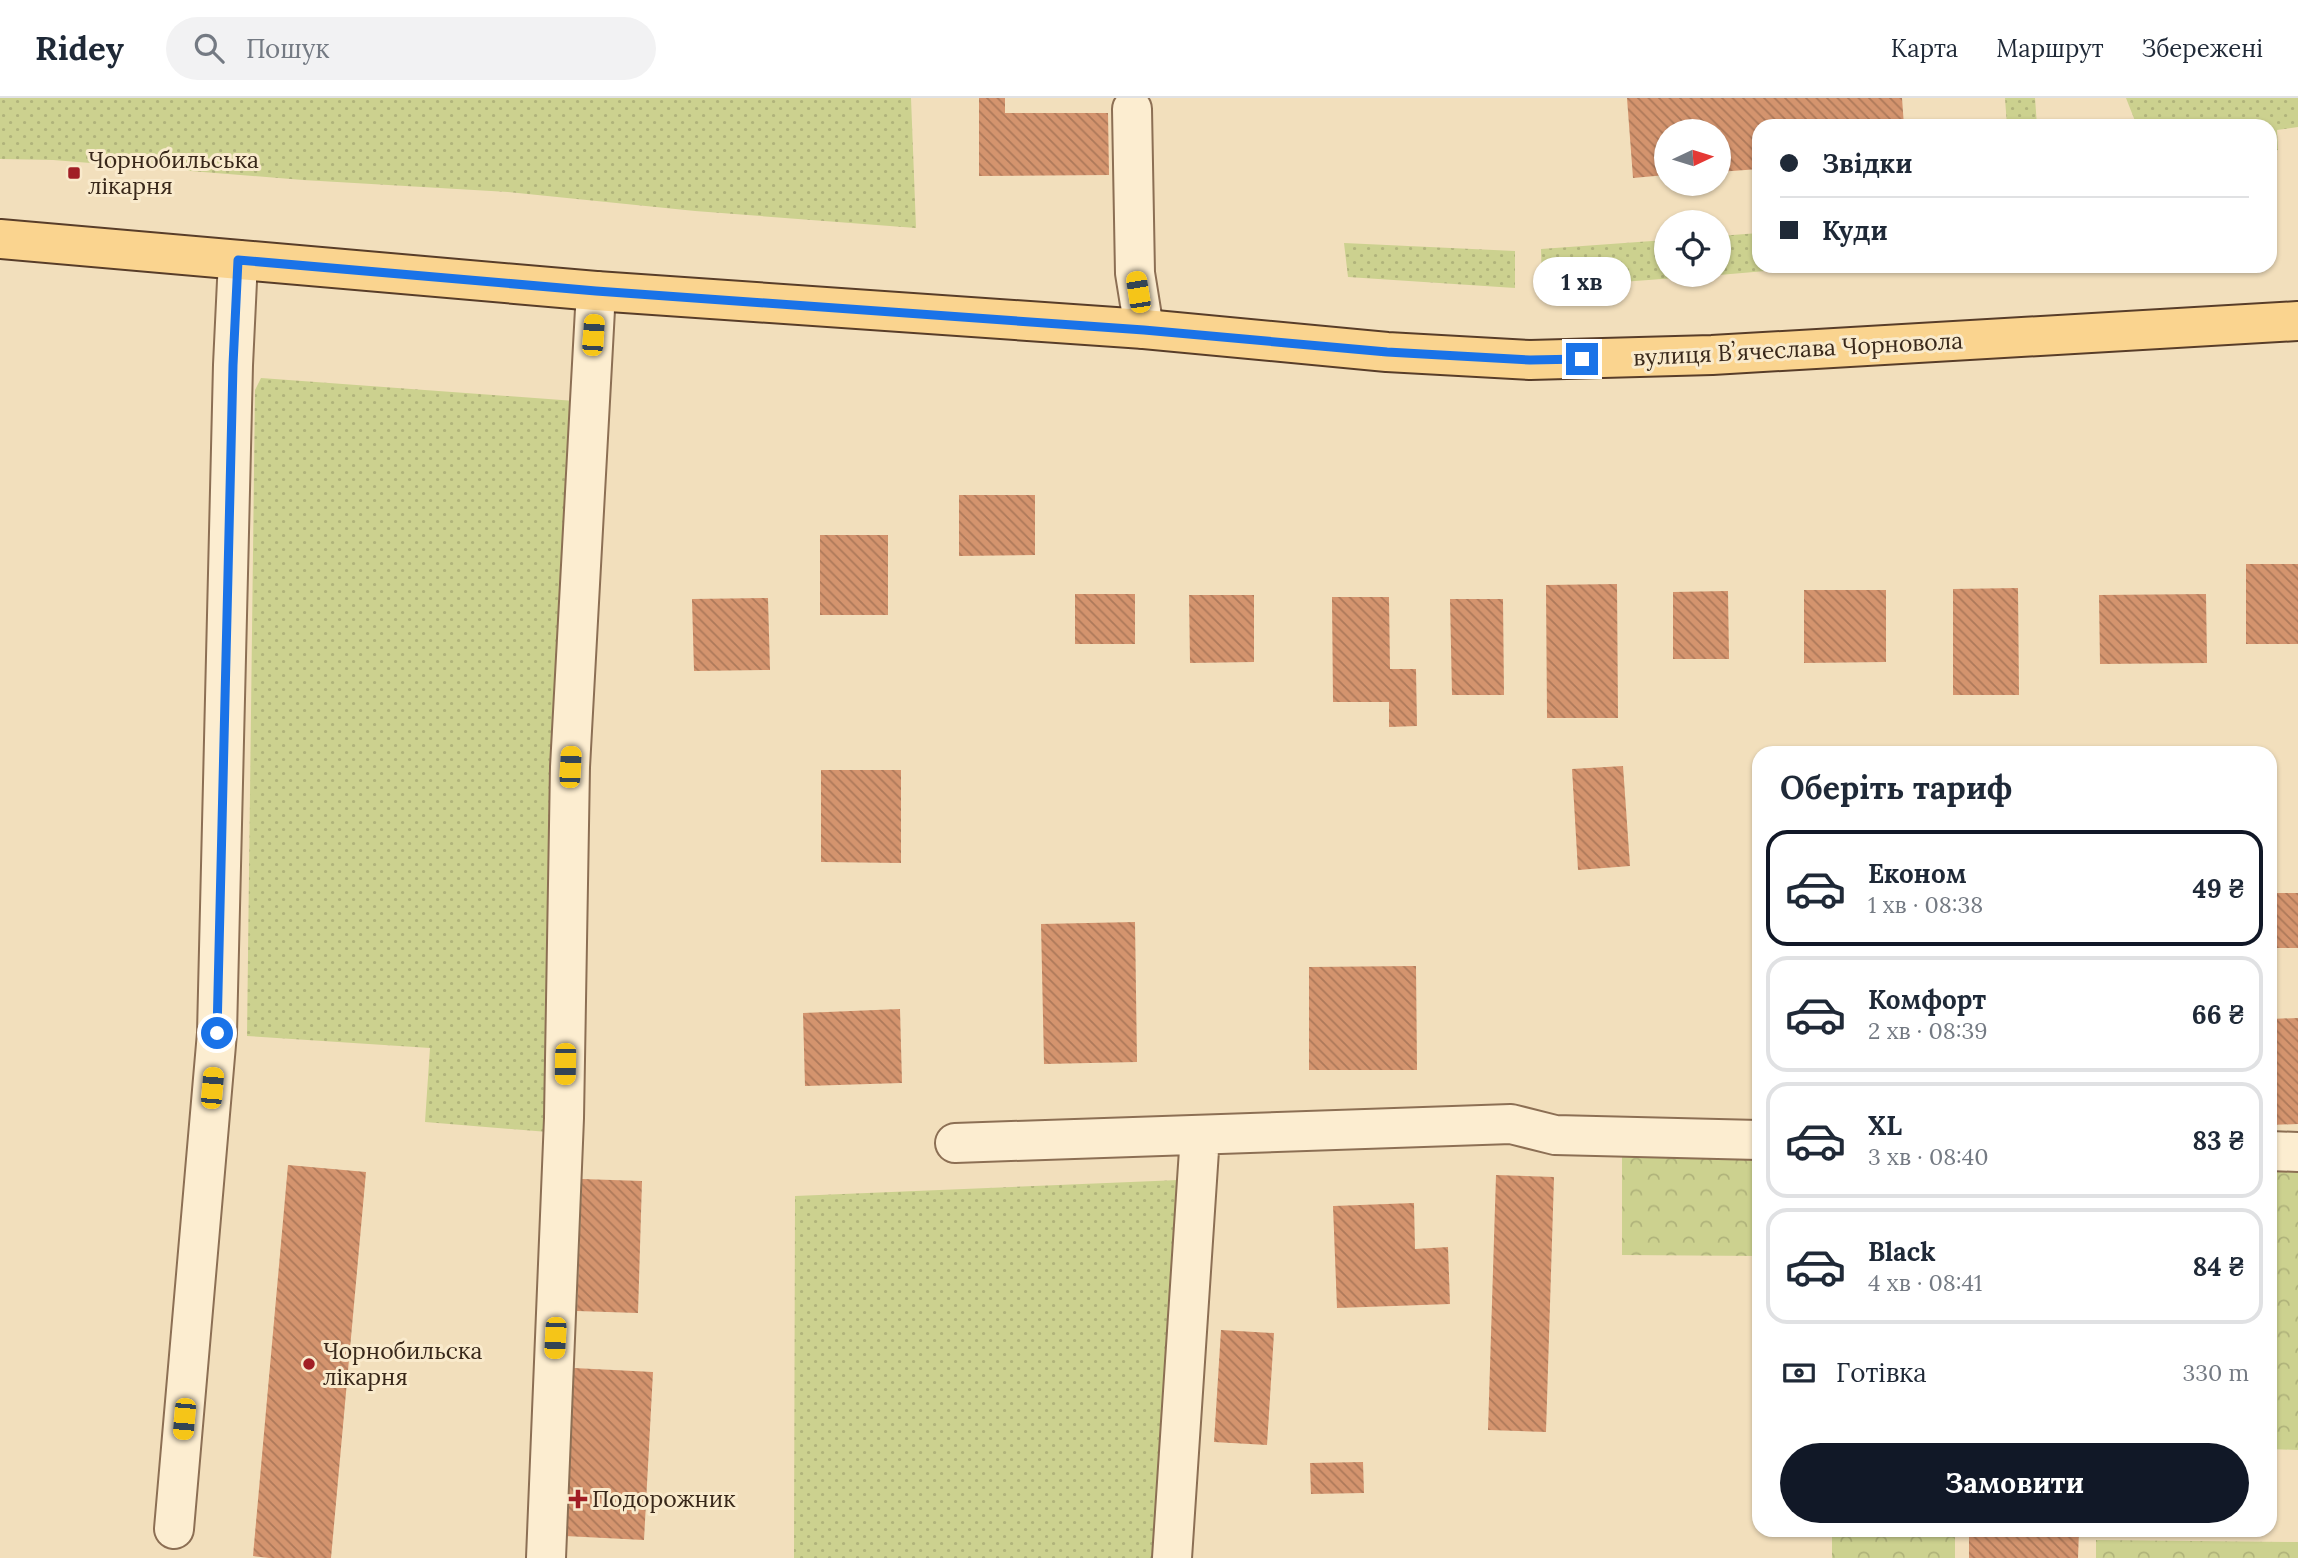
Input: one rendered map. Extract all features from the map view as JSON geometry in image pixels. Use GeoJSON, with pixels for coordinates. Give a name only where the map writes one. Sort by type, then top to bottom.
{"type":"FeatureCollection","features":[{"type":"Feature","properties":{"kind":"main road","name":"вулиця Вʼячеслава Чорновола"},"geometry":{"type":"LineString","coordinates":[[0,239],[596,291],[1144,330],[1387,352],[1530,360],[1726,355],[2298,321]]}},
{"type":"Feature","properties":{"kind":"lane"},"geometry":{"type":"LineString","coordinates":[[1132,109],[1135,273],[1144,330]]}},
{"type":"Feature","properties":{"kind":"lane"},"geometry":{"type":"LineString","coordinates":[[174,1529],[217,1033],[233,365],[238,260]]}},
{"type":"Feature","properties":{"kind":"lane"},"geometry":{"type":"LineString","coordinates":[[546,1558],[564,1118],[570,767],[596,291]]}},
{"type":"Feature","properties":{"kind":"lane"},"geometry":{"type":"LineString","coordinates":[[955,1143],[1511,1124],[1555,1135],[1752,1140]]}},
{"type":"Feature","properties":{"kind":"lane"},"geometry":{"type":"LineString","coordinates":[[1172,1558],[1200,1135]]}},
{"type":"Feature","properties":{"kind":"lane"},"geometry":{"type":"LineString","coordinates":[[2277,1151],[2298,1152]]}},
{"type":"Feature","properties":{"kind":"green space"},"geometry":{"type":"Polygon","coordinates":[[[0,98],[911,98],[916,228],[695,211],[508,192],[303,180],[53,160],[0,159],[0,98]]]}},
{"type":"Feature","properties":{"kind":"green space"},"geometry":{"type":"Polygon","coordinates":[[[2005,98],[2035,98],[2036,119],[2006,119],[2005,98]]]}},
{"type":"Feature","properties":{"kind":"green space"},"geometry":{"type":"Polygon","coordinates":[[[2126,98],[2298,98],[2298,127],[2277,130],[2277,119],[2134,119],[2126,98]]]}},
{"type":"Feature","properties":{"kind":"green space"},"geometry":{"type":"Polygon","coordinates":[[[1752,234],[1752,272],[1731,274],[1731,235],[1752,234]]]}},
{"type":"Feature","properties":{"kind":"green space"},"geometry":{"type":"Polygon","coordinates":[[[1654,241],[1654,280],[1542,288],[1541,249],[1654,241]]]}},
{"type":"Feature","properties":{"kind":"green space"},"geometry":{"type":"Polygon","coordinates":[[[1344,243],[1515,251],[1515,288],[1348,277],[1344,243]]]}},
{"type":"Feature","properties":{"kind":"green space"},"geometry":{"type":"Polygon","coordinates":[[[261,378],[575,401],[548,1132],[425,1122],[430,1048],[247,1036],[255,390],[261,378]]]}},
{"type":"Feature","properties":{"kind":"green space"},"geometry":{"type":"Polygon","coordinates":[[[1622,1155],[1752,1156],[1752,1256],[1622,1255],[1622,1155]]]}},
{"type":"Feature","properties":{"kind":"green space"},"geometry":{"type":"Polygon","coordinates":[[[2277,1158],[2298,1159],[2298,1450],[2277,1449],[2277,1158]]]}},
{"type":"Feature","properties":{"kind":"green space"},"geometry":{"type":"Polygon","coordinates":[[[1179,1180],[1156,1558],[794,1558],[795,1196],[1179,1180]]]}},
{"type":"Feature","properties":{"kind":"green space"},"geometry":{"type":"Polygon","coordinates":[[[1832,1537],[1955,1537],[1955,1558],[1832,1558],[1832,1537]]]}},
{"type":"Feature","properties":{"kind":"green space"},"geometry":{"type":"Polygon","coordinates":[[[2096,1540],[2298,1542],[2298,1558],[2096,1558],[2096,1540]]]}},
{"type":"Feature","properties":{"kind":"building"},"geometry":{"type":"Polygon","coordinates":[[[979,98],[1005,98],[1005,113],[1108,113],[1109,175],[979,176],[979,98]]]}},
{"type":"Feature","properties":{"kind":"building"},"geometry":{"type":"Polygon","coordinates":[[[1627,98],[1902,98],[1904,119],[1752,119],[1752,170],[1731,171],[1731,119],[1654,119],[1654,176],[1633,178],[1627,98]]]}},
{"type":"Feature","properties":{"kind":"building"},"geometry":{"type":"Polygon","coordinates":[[[959,495],[1035,495],[1035,555],[959,556],[959,495]]]}},
{"type":"Feature","properties":{"kind":"building"},"geometry":{"type":"Polygon","coordinates":[[[820,535],[888,535],[888,615],[820,615],[820,535]]]}},
{"type":"Feature","properties":{"kind":"building"},"geometry":{"type":"Polygon","coordinates":[[[2246,564],[2298,564],[2298,644],[2246,644],[2246,564]]]}},
{"type":"Feature","properties":{"kind":"building"},"geometry":{"type":"Polygon","coordinates":[[[1617,584],[1618,718],[1547,718],[1546,585],[1617,584]]]}},
{"type":"Feature","properties":{"kind":"building"},"geometry":{"type":"Polygon","coordinates":[[[2018,588],[2019,695],[1953,695],[1953,589],[2018,588]]]}},
{"type":"Feature","properties":{"kind":"building"},"geometry":{"type":"Polygon","coordinates":[[[1804,590],[1886,590],[1886,662],[1804,663],[1804,590]]]}},
{"type":"Feature","properties":{"kind":"building"},"geometry":{"type":"Polygon","coordinates":[[[1728,591],[1729,659],[1673,659],[1673,592],[1728,591]]]}},
{"type":"Feature","properties":{"kind":"building"},"geometry":{"type":"Polygon","coordinates":[[[1075,594],[1135,594],[1135,644],[1075,644],[1075,594]]]}},
{"type":"Feature","properties":{"kind":"building"},"geometry":{"type":"Polygon","coordinates":[[[2206,594],[2207,663],[2100,664],[2099,595],[2206,594]]]}},
{"type":"Feature","properties":{"kind":"building"},"geometry":{"type":"Polygon","coordinates":[[[1189,595],[1254,595],[1254,662],[1190,663],[1189,595]]]}},
{"type":"Feature","properties":{"kind":"building"},"geometry":{"type":"Polygon","coordinates":[[[1332,597],[1389,597],[1390,669],[1416,669],[1417,726],[1389,727],[1389,702],[1333,702],[1332,597]]]}},
{"type":"Feature","properties":{"kind":"building"},"geometry":{"type":"Polygon","coordinates":[[[768,598],[770,670],[694,671],[692,599],[768,598]]]}},
{"type":"Feature","properties":{"kind":"building"},"geometry":{"type":"Polygon","coordinates":[[[1450,599],[1503,599],[1504,695],[1452,695],[1450,599]]]}},
{"type":"Feature","properties":{"kind":"building"},"geometry":{"type":"Polygon","coordinates":[[[1623,766],[1630,866],[1578,870],[1572,769],[1623,766]]]}},
{"type":"Feature","properties":{"kind":"building"},"geometry":{"type":"Polygon","coordinates":[[[821,770],[901,770],[901,863],[821,862],[821,770]]]}},
{"type":"Feature","properties":{"kind":"building"},"geometry":{"type":"Polygon","coordinates":[[[2277,893],[2298,893],[2298,948],[2277,948],[2277,893]]]}},
{"type":"Feature","properties":{"kind":"building"},"geometry":{"type":"Polygon","coordinates":[[[1135,922],[1137,1062],[1044,1064],[1041,924],[1135,922]]]}},
{"type":"Feature","properties":{"kind":"building"},"geometry":{"type":"Polygon","coordinates":[[[1416,966],[1417,1070],[1309,1070],[1309,967],[1416,966]]]}},
{"type":"Feature","properties":{"kind":"building"},"geometry":{"type":"Polygon","coordinates":[[[900,1009],[902,1083],[805,1086],[803,1013],[900,1009]]]}},
{"type":"Feature","properties":{"kind":"building"},"geometry":{"type":"Polygon","coordinates":[[[2298,1018],[2298,1124],[2277,1125],[2277,1019],[2298,1018]]]}},
{"type":"Feature","properties":{"kind":"building","name":"Чорнобильска лікарня"},"geometry":{"type":"Polygon","coordinates":[[[288,1165],[366,1172],[331,1558],[253,1556],[288,1165]]]}},
{"type":"Feature","properties":{"kind":"building"},"geometry":{"type":"Polygon","coordinates":[[[1496,1175],[1554,1177],[1546,1432],[1488,1430],[1496,1175]]]}},
{"type":"Feature","properties":{"kind":"building"},"geometry":{"type":"Polygon","coordinates":[[[582,1179],[642,1181],[638,1313],[577,1311],[582,1179]]]}},
{"type":"Feature","properties":{"kind":"building"},"geometry":{"type":"Polygon","coordinates":[[[1414,1203],[1415,1249],[1448,1247],[1450,1304],[1337,1308],[1333,1206],[1414,1203]]]}},
{"type":"Feature","properties":{"kind":"building"},"geometry":{"type":"Polygon","coordinates":[[[1221,1330],[1274,1333],[1267,1445],[1214,1442],[1221,1330]]]}},
{"type":"Feature","properties":{"kind":"building"},"geometry":{"type":"Polygon","coordinates":[[[574,1368],[653,1372],[644,1540],[565,1536],[574,1368]]]}},
{"type":"Feature","properties":{"kind":"building"},"geometry":{"type":"Polygon","coordinates":[[[1363,1462],[1364,1493],[1311,1494],[1310,1463],[1363,1462]]]}},
{"type":"Feature","properties":{"kind":"building"},"geometry":{"type":"Polygon","coordinates":[[[1969,1537],[2079,1537],[2078,1558],[1969,1558],[1969,1537]]]}},
{"type":"Feature","properties":{"kind":"place","name":"Чорнобильська лікарня"},"geometry":{"type":"Point","coordinates":[74,173]}},
{"type":"Feature","properties":{"kind":"place","name":"Чорнобильска лікарня"},"geometry":{"type":"Point","coordinates":[309,1364]}},
{"type":"Feature","properties":{"kind":"place","name":"Подорожник"},"geometry":{"type":"Point","coordinates":[578,1499]}},
{"type":"Feature","properties":{"kind":"route"},"geometry":{"type":"LineString","coordinates":[[217,1033],[233,365],[238,260],[596,291],[1144,330],[1387,352],[1530,360],[1582,359]]}}]}
